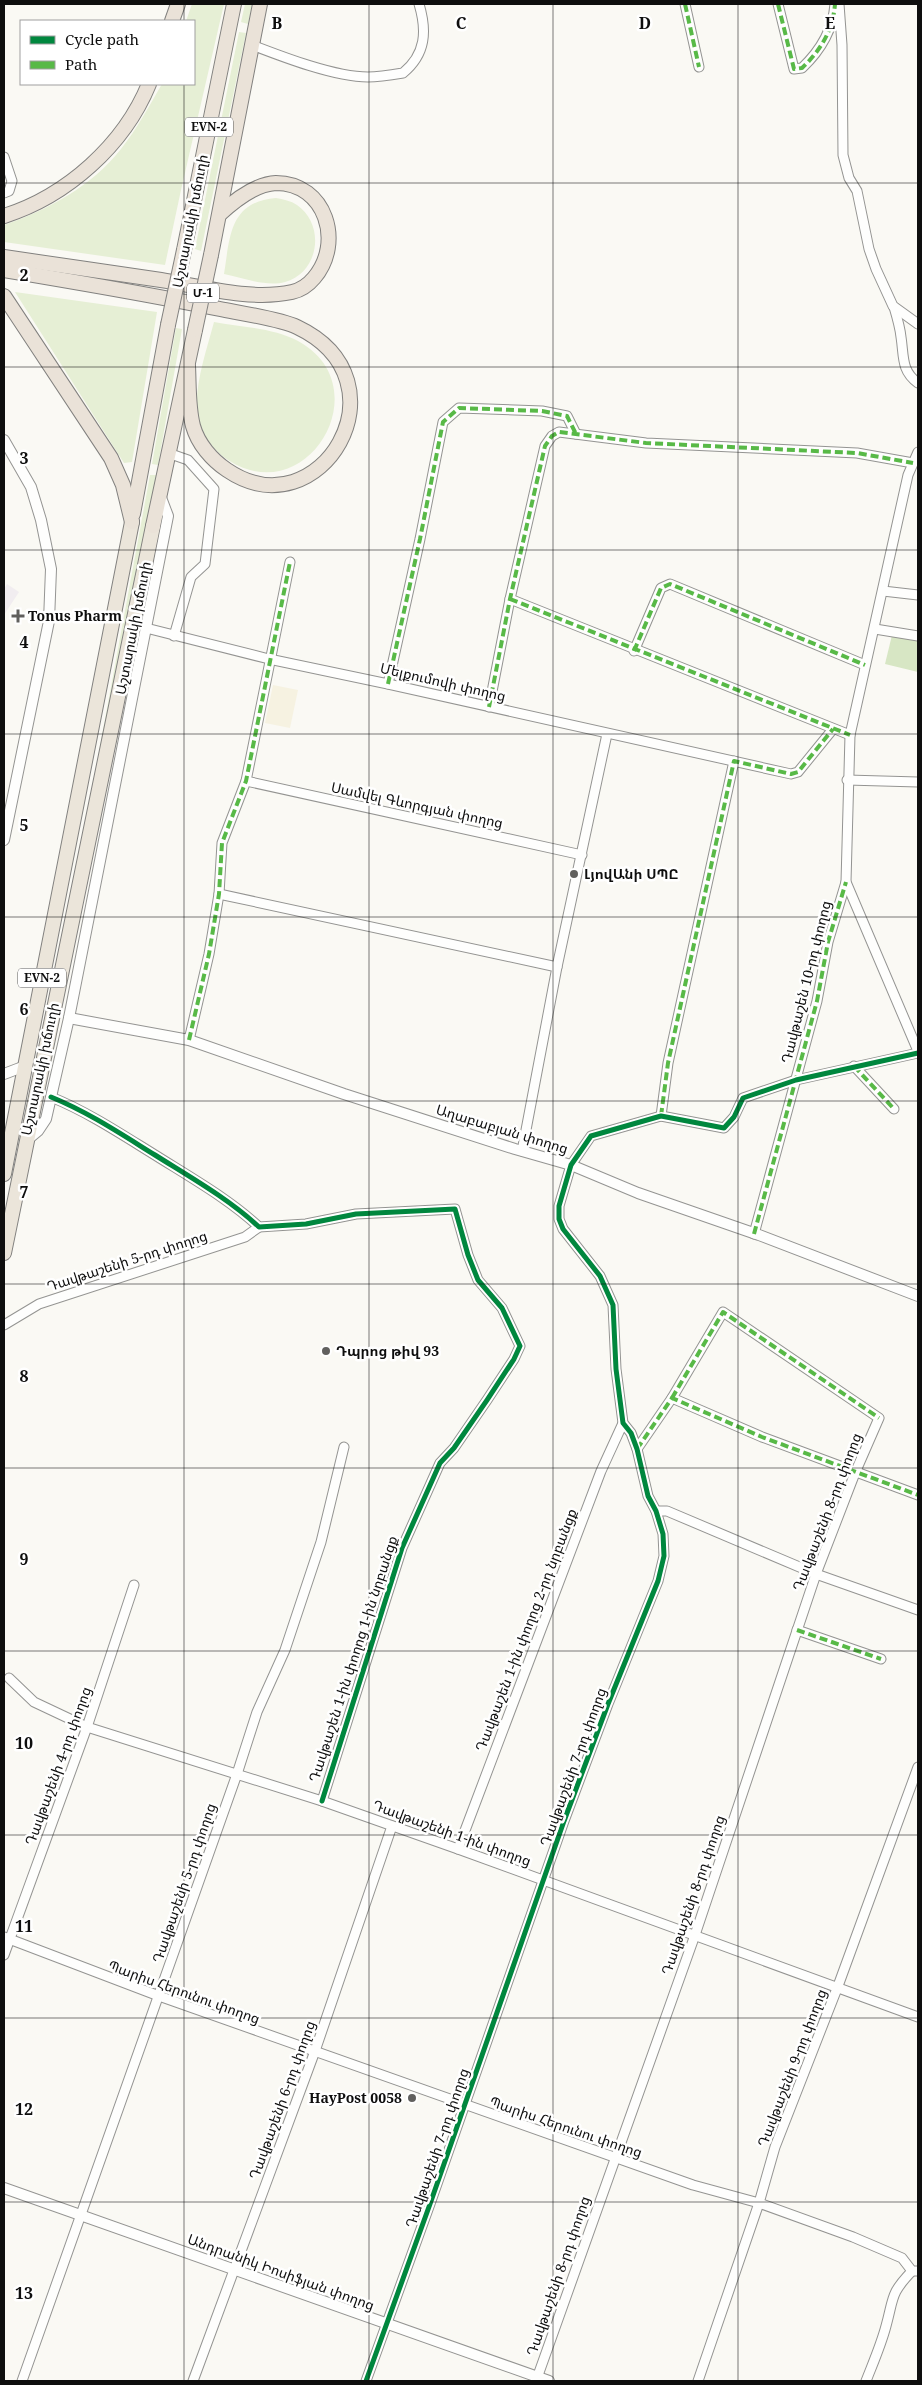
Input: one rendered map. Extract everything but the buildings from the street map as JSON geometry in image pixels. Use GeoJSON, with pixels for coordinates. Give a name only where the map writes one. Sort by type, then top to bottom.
{"type":"FeatureCollection","features":[{"type":"Feature","properties":{"kind":"highway"},"geometry":{"type":"LineString","coordinates":[[172,20],[178,4]]}},
{"type":"Feature","properties":{"kind":"highway","name":"Աշտարակի խճուղի"},"geometry":{"type":"LineString","coordinates":[[132,522],[168,324],[234,4]]}},
{"type":"Feature","properties":{"kind":"highway","name":"Աշտարակի խճուղի"},"geometry":{"type":"LineString","coordinates":[[153,526],[220,214],[260,4]]}},
{"type":"Feature","properties":{"kind":"highway"},"geometry":{"type":"LineString","coordinates":[[4,216],[44,199],[84,172],[122,132],[144,97],[149,85]]}},
{"type":"Feature","properties":{"kind":"highway"},"geometry":{"type":"LineString","coordinates":[[4,257],[244,294],[295,292],[306,286],[323,266],[329,243],[327,221],[320,205],[307,193],[288,185],[275,183],[261,187],[240,198],[220,214]]}},
{"type":"Feature","properties":{"kind":"highway"},"geometry":{"type":"LineString","coordinates":[[4,270],[153,295],[296,326],[324,344],[338,359],[350,394],[351,413],[346,432],[331,457],[308,474],[288,483],[270,485],[247,481],[218,464],[200,443],[193,426],[188,366]]}},
{"type":"Feature","properties":{"kind":"highway"},"geometry":{"type":"LineString","coordinates":[[4,296],[111,458],[123,485],[132,522]]}},
{"type":"Feature","properties":{"kind":"main road","name":"Աշտարակի խճուղի"},"geometry":{"type":"LineString","coordinates":[[4,1174],[132,522]]}},
{"type":"Feature","properties":{"kind":"main road","name":"Աշտարակի խճուղի"},"geometry":{"type":"LineString","coordinates":[[4,1253],[25,1142],[101,787],[153,526]]}},
{"type":"Feature","properties":{"kind":"main road"},"geometry":{"type":"LineString","coordinates":[[81,782],[101,787]]}},
{"type":"Feature","properties":{"kind":"street"},"geometry":{"type":"LineString","coordinates":[[252,45],[327,69],[358,76],[378,77],[402,73],[415,59],[425,37],[425,25],[419,4]]}},
{"type":"Feature","properties":{"kind":"street"},"geometry":{"type":"LineString","coordinates":[[685,4],[699,67]]}},
{"type":"Feature","properties":{"kind":"street"},"geometry":{"type":"LineString","coordinates":[[778,4],[794,69],[802,68],[823,44],[834,18],[835,4]]}},
{"type":"Feature","properties":{"kind":"street"},"geometry":{"type":"LineString","coordinates":[[839,4],[842,46],[842,155],[849,178],[857,191],[869,249],[894,306],[899,325],[904,366],[918,383]]}},
{"type":"Feature","properties":{"kind":"street"},"geometry":{"type":"LineString","coordinates":[[4,157],[12,181],[9,191],[4,193]]}},
{"type":"Feature","properties":{"kind":"street"},"geometry":{"type":"LineString","coordinates":[[894,306],[918,324]]}},
{"type":"Feature","properties":{"kind":"street"},"geometry":{"type":"LineString","coordinates":[[388,684],[420,539],[442,422],[459,408],[542,411],[568,416],[576,434]]}},
{"type":"Feature","properties":{"kind":"street"},"geometry":{"type":"LineString","coordinates":[[489,707],[510,599],[545,446],[552,436],[558,432],[646,443],[857,453],[913,463]]}},
{"type":"Feature","properties":{"kind":"street"},"geometry":{"type":"LineString","coordinates":[[4,440],[31,487],[41,520],[51,569],[48,621],[4,840]]}},
{"type":"Feature","properties":{"kind":"street"},"geometry":{"type":"LineString","coordinates":[[734,761],[668,1063],[661,1116],[724,1128],[734,1117],[742,1098],[796,1080],[918,1052],[846,882],[850,735],[908,475],[918,452]]}},
{"type":"Feature","properties":{"kind":"street"},"geometry":{"type":"LineString","coordinates":[[168,453],[188,460],[213,485],[214,489],[205,564],[190,577],[174,636]]}},
{"type":"Feature","properties":{"kind":"street"},"geometry":{"type":"LineString","coordinates":[[25,1142],[42,1126],[46,1119],[69,1018],[168,516],[160,494]]}},
{"type":"Feature","properties":{"kind":"street"},"geometry":{"type":"LineString","coordinates":[[189,1040],[209,954],[219,894],[222,843],[246,781],[290,562]]}},
{"type":"Feature","properties":{"kind":"street"},"geometry":{"type":"LineString","coordinates":[[634,650],[661,588],[670,584],[865,664]]}},
{"type":"Feature","properties":{"kind":"street"},"geometry":{"type":"LineString","coordinates":[[883,591],[918,595]]}},
{"type":"Feature","properties":{"kind":"street"},"geometry":{"type":"LineString","coordinates":[[510,599],[850,735]]}},
{"type":"Feature","properties":{"kind":"street","name":"Մելքումովի փողոց"},"geometry":{"type":"LineString","coordinates":[[146,628],[269,659],[791,774],[798,772],[833,729]]}},
{"type":"Feature","properties":{"kind":"street"},"geometry":{"type":"LineString","coordinates":[[875,629],[918,636]]}},
{"type":"Feature","properties":{"kind":"street"},"geometry":{"type":"LineString","coordinates":[[522,1151],[557,967],[607,734]]}},
{"type":"Feature","properties":{"kind":"street"},"geometry":{"type":"LineString","coordinates":[[848,780],[918,782]]}},
{"type":"Feature","properties":{"kind":"street","name":"Սամվել Գևորգյան փողոց"},"geometry":{"type":"LineString","coordinates":[[246,781],[582,855]]}},
{"type":"Feature","properties":{"kind":"street","name":"Դավթաշեն 10-րդ փողոց"},"geometry":{"type":"LineString","coordinates":[[754,1234],[817,1002],[828,942],[846,882]]}},
{"type":"Feature","properties":{"kind":"street"},"geometry":{"type":"LineString","coordinates":[[219,894],[557,967]]}},
{"type":"Feature","properties":{"kind":"street","name":"Աղաբաբյան փողոց"},"geometry":{"type":"LineString","coordinates":[[69,1018],[189,1040],[344,1094],[522,1151],[572,1164],[638,1193],[754,1234],[918,1296]]}},
{"type":"Feature","properties":{"kind":"street"},"geometry":{"type":"LineString","coordinates":[[4,1074],[25,1066]]}},
{"type":"Feature","properties":{"kind":"street"},"geometry":{"type":"LineString","coordinates":[[854,1066],[894,1109]]}},
{"type":"Feature","properties":{"kind":"street"},"geometry":{"type":"LineString","coordinates":[[51,1097],[78,1108],[195,1180],[249,1217],[259,1227]]}},
{"type":"Feature","properties":{"kind":"street","name":"Դավթաշենի 7-րդ փողոց"},"geometry":{"type":"LineString","coordinates":[[366,2381],[564,1821],[608,1704],[658,1580],[664,1556],[663,1534],[656,1511],[648,1496],[637,1449],[631,1433],[623,1423],[616,1369],[613,1305],[600,1276],[563,1229],[559,1219],[559,1206],[572,1164],[591,1136],[661,1116]]}},
{"type":"Feature","properties":{"kind":"street","name":"Դավթաշեն 1-ին փողոց 1-ին նրբանցք"},"geometry":{"type":"LineString","coordinates":[[259,1227],[306,1224],[356,1214],[456,1209],[468,1255],[478,1280],[502,1308],[520,1346],[514,1359],[482,1408],[454,1448],[440,1463],[402,1548],[322,1801]]}},
{"type":"Feature","properties":{"kind":"street","name":"Դավթաշենի 5-րդ փողոց"},"geometry":{"type":"LineString","coordinates":[[4,1325],[39,1304],[245,1237],[259,1227]]}},
{"type":"Feature","properties":{"kind":"street","name":"Դավթաշենի 8-րդ փողոց"},"geometry":{"type":"LineString","coordinates":[[537,2379],[695,1935],[816,1574],[855,1473],[879,1418],[723,1312],[672,1398]]}},
{"type":"Feature","properties":{"kind":"street"},"geometry":{"type":"LineString","coordinates":[[637,1449],[672,1398],[855,1473],[918,1495]]}},
{"type":"Feature","properties":{"kind":"street","name":"Դավթաշեն 1-ին փողոց 2-րդ նրբանցք"},"geometry":{"type":"LineString","coordinates":[[458,1848],[601,1471],[623,1423]]}},
{"type":"Feature","properties":{"kind":"street","name":"Դավթաշենի 5-րդ փողոց"},"geometry":{"type":"LineString","coordinates":[[22,2381],[79,2215],[237,1774],[257,1712],[285,1650],[322,1542],[344,1447]]}},
{"type":"Feature","properties":{"kind":"street"},"geometry":{"type":"LineString","coordinates":[[656,1511],[667,1511],[816,1574],[918,1610]]}},
{"type":"Feature","properties":{"kind":"street","name":"Դավթաշենի 4-րդ փողոց"},"geometry":{"type":"LineString","coordinates":[[4,1954],[6,1938],[87,1727],[134,1585]]}},
{"type":"Feature","properties":{"kind":"street"},"geometry":{"type":"LineString","coordinates":[[797,1630],[881,1659]]}},
{"type":"Feature","properties":{"kind":"street","name":"Դավթաշենի 1-ին փողոց"},"geometry":{"type":"LineString","coordinates":[[9,1678],[34,1702],[87,1727],[322,1801],[458,1848],[544,1881],[838,1986],[918,2017]]}},
{"type":"Feature","properties":{"kind":"street","name":"Դավթաշենի 9-րդ փողոց"},"geometry":{"type":"LineString","coordinates":[[698,2381],[759,2203],[775,2147],[838,1986],[918,1767]]}},
{"type":"Feature","properties":{"kind":"street","name":"Դավթաշենի 6-րդ փողոց"},"geometry":{"type":"LineString","coordinates":[[193,2381],[315,2051],[392,1826]]}},
{"type":"Feature","properties":{"kind":"street","name":"Պարիս Հերունու փողոց"},"geometry":{"type":"LineString","coordinates":[[6,1938],[159,1996],[615,2157],[693,2184],[759,2203],[853,2237],[902,2258],[915,2271]]}},
{"type":"Feature","properties":{"kind":"street","name":"Անդրանիկ Իոսիֆյան փողոց"},"geometry":{"type":"LineString","coordinates":[[4,2188],[537,2379],[549,2381]]}},
{"type":"Feature","properties":{"kind":"street"},"geometry":{"type":"LineString","coordinates":[[867,2379],[886,2326],[891,2299],[898,2286],[915,2271]]}},
{"type":"Feature","properties":{"kind":"shaded area"},"geometry":{"type":"Polygon","coordinates":[[[7,584],[19,592],[4,615],[4,589],[7,584]]]}},
{"type":"Feature","properties":{"kind":"shaded area"},"geometry":{"type":"Polygon","coordinates":[[[273,685],[298,690],[290,728],[265,723],[273,685]]]}},
{"type":"Feature","properties":{"kind":"green space"},"geometry":{"type":"Polygon","coordinates":[[[192,4],[224,4],[165,265],[4,242],[4,225],[53,204],[97,174],[121,149],[132,134],[161,85],[195,85],[195,20],[186,20],[192,4]]]}},
{"type":"Feature","properties":{"kind":"green space"},"geometry":{"type":"Polygon","coordinates":[[[245,4],[252,4],[248,24],[241,22],[245,4]]]}},
{"type":"Feature","properties":{"kind":"green space"},"geometry":{"type":"Polygon","coordinates":[[[239,32],[246,33],[201,251],[195,249],[239,32]]]}},
{"type":"Feature","properties":{"kind":"green space"},"geometry":{"type":"Polygon","coordinates":[[[276,198],[287,200],[297,205],[312,224],[315,248],[305,269],[296,277],[278,283],[255,281],[224,274],[231,235],[240,214],[249,206],[276,198]]]}},
{"type":"Feature","properties":{"kind":"green space"},"geometry":{"type":"Polygon","coordinates":[[[15,292],[157,312],[132,462],[124,463],[15,292]]]}},
{"type":"Feature","properties":{"kind":"green space"},"geometry":{"type":"Polygon","coordinates":[[[214,322],[279,333],[298,341],[322,361],[333,386],[333,412],[324,437],[307,457],[284,470],[257,472],[228,460],[211,445],[200,425],[197,399],[202,366],[214,322]]]}},
{"type":"Feature","properties":{"kind":"green space"},"geometry":{"type":"Polygon","coordinates":[[[176,328],[182,329],[158,465],[152,464],[176,328]]]}},
{"type":"Feature","properties":{"kind":"green space"},"geometry":{"type":"Polygon","coordinates":[[[150,475],[157,475],[138,580],[96,768],[150,475]]]}},
{"type":"Feature","properties":{"kind":"green space"},"geometry":{"type":"Polygon","coordinates":[[[892,635],[918,641],[918,672],[885,664],[892,635]]]}},
{"type":"Feature","properties":{"kind":"marked path"},"geometry":{"type":"LineString","coordinates":[[685,4],[699,67]]}},
{"type":"Feature","properties":{"kind":"marked path"},"geometry":{"type":"LineString","coordinates":[[778,4],[794,69],[802,68],[820,47],[829,31],[835,4]]}},
{"type":"Feature","properties":{"kind":"marked path"},"geometry":{"type":"LineString","coordinates":[[388,684],[420,539],[443,422],[459,408],[542,411],[567,416],[576,434]]}},
{"type":"Feature","properties":{"kind":"marked path"},"geometry":{"type":"LineString","coordinates":[[489,707],[510,599],[545,446],[552,436],[559,432],[646,443],[857,453],[913,463]]}},
{"type":"Feature","properties":{"kind":"marked path"},"geometry":{"type":"LineString","coordinates":[[189,1040],[209,954],[219,894],[222,843],[246,781],[290,562]]}},
{"type":"Feature","properties":{"kind":"marked path"},"geometry":{"type":"LineString","coordinates":[[634,651],[661,588],[670,584],[865,665]]}},
{"type":"Feature","properties":{"kind":"marked path"},"geometry":{"type":"LineString","coordinates":[[510,599],[850,735]]}},
{"type":"Feature","properties":{"kind":"marked path"},"geometry":{"type":"LineString","coordinates":[[661,1116],[668,1063],[734,761],[791,774],[798,772],[833,729]]}},
{"type":"Feature","properties":{"kind":"marked path"},"geometry":{"type":"LineString","coordinates":[[754,1234],[817,1001],[828,942],[846,882]]}},
{"type":"Feature","properties":{"kind":"marked path"},"geometry":{"type":"LineString","coordinates":[[854,1066],[894,1109]]}},
{"type":"Feature","properties":{"kind":"marked path"},"geometry":{"type":"LineString","coordinates":[[672,1398],[723,1312],[879,1418]]}},
{"type":"Feature","properties":{"kind":"marked path"},"geometry":{"type":"LineString","coordinates":[[637,1449],[672,1398],[762,1437],[918,1495]]}},
{"type":"Feature","properties":{"kind":"marked path"},"geometry":{"type":"LineString","coordinates":[[797,1630],[881,1659]]}},
{"type":"Feature","properties":{"kind":"cycle path"},"geometry":{"type":"LineString","coordinates":[[366,2381],[564,1821],[608,1704],[658,1581],[664,1556],[663,1534],[656,1511],[648,1496],[637,1449],[631,1433],[623,1423],[616,1369],[613,1305],[600,1276],[563,1229],[559,1219],[559,1206],[571,1165],[591,1136],[661,1116],[724,1128],[734,1117],[743,1098],[796,1080],[918,1053]]}},
{"type":"Feature","properties":{"kind":"cycle path"},"geometry":{"type":"LineString","coordinates":[[51,1097],[78,1109],[195,1180],[235,1207],[259,1227],[306,1224],[356,1214],[455,1209],[468,1255],[478,1280],[502,1308],[520,1346],[514,1359],[487,1400],[454,1448],[440,1463],[402,1548],[322,1801]]}},
{"type":"Feature","properties":{"kind":"place","name":"Tonus Pharm"},"geometry":{"type":"Point","coordinates":[18,616]}},
{"type":"Feature","properties":{"kind":"place","name":"ԼյովԱնի ՍՊԸ"},"geometry":{"type":"Point","coordinates":[574,874]}},
{"type":"Feature","properties":{"kind":"place","name":"Դպրոց թիվ 93"},"geometry":{"type":"Point","coordinates":[326,1351]}},
{"type":"Feature","properties":{"kind":"place","name":"HayPost 0058"},"geometry":{"type":"Point","coordinates":[412,2098]}}]}
